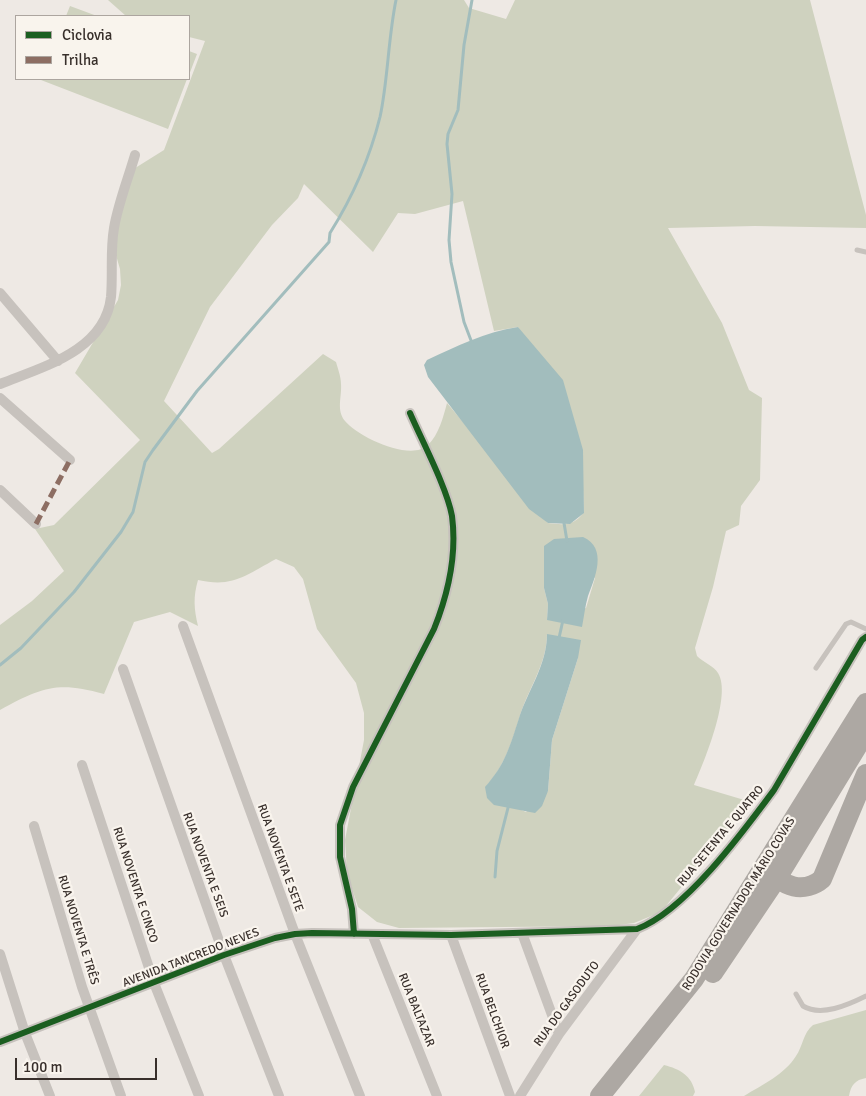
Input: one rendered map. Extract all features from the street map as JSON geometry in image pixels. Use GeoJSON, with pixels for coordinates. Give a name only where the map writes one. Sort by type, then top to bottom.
{"type":"FeatureCollection","features":[{"type":"Feature","properties":{"kind":"highway","name":"RODOVIA GOVERNADOR MÁRIO COVAS"},"geometry":{"type":"LineString","coordinates":[[600,1096],[694,979],[866,703]]}},
{"type":"Feature","properties":{"kind":"highway","name":"RODOVIA GOVERNADOR MÁRIO COVAS"},"geometry":{"type":"LineString","coordinates":[[616,1096],[652,1055],[703,988],[777,878],[866,732]]}},
{"type":"Feature","properties":{"kind":"highway"},"geometry":{"type":"LineString","coordinates":[[772,852],[773,869],[777,878],[790,886],[802,888],[814,886],[822,879],[866,774]]}},
{"type":"Feature","properties":{"kind":"street"},"geometry":{"type":"LineString","coordinates":[[0,384],[58,361],[87,342],[103,323],[110,299],[114,227],[135,155]]}},
{"type":"Feature","properties":{"kind":"street"},"geometry":{"type":"LineString","coordinates":[[0,293],[58,361]]}},
{"type":"Feature","properties":{"kind":"street"},"geometry":{"type":"LineString","coordinates":[[0,398],[70,460]]}},
{"type":"Feature","properties":{"kind":"street"},"geometry":{"type":"LineString","coordinates":[[354,934],[352,909],[340,857],[340,825],[353,787],[434,629],[443,607],[452,562],[452,515],[410,413]]}},
{"type":"Feature","properties":{"kind":"street"},"geometry":{"type":"LineString","coordinates":[[0,490],[36,524]]}},
{"type":"Feature","properties":{"kind":"street","name":"RUA NOVENTA E SETE"},"geometry":{"type":"LineString","coordinates":[[183,626],[295,934],[360,1096]]}},
{"type":"Feature","properties":{"kind":"street","name":"RUA SETENTA E QUATRO"},"geometry":{"type":"LineString","coordinates":[[637,929],[658,920],[688,893],[758,813],[774,790],[862,640],[866,637]]}},
{"type":"Feature","properties":{"kind":"street","name":"RUA NOVENTA E SEIS"},"geometry":{"type":"LineString","coordinates":[[123,669],[224,955],[279,1096]]}},
{"type":"Feature","properties":{"kind":"street","name":"RUA NOVENTA E CINCO"},"geometry":{"type":"LineString","coordinates":[[82,766],[154,983],[199,1096]]}},
{"type":"Feature","properties":{"kind":"street","name":"RUA NOVENTA E TRÊS"},"geometry":{"type":"LineString","coordinates":[[34,826],[89,1009],[122,1096]]}},
{"type":"Feature","properties":{"kind":"street","name":"AVENIDA TANCREDO NEVES"},"geometry":{"type":"LineString","coordinates":[[0,1042],[224,955],[267,940],[295,934],[451,935],[637,929]]}},
{"type":"Feature","properties":{"kind":"street","name":"RUA DO GASODUTO"},"geometry":{"type":"LineString","coordinates":[[520,1096],[560,1034],[637,929]]}},
{"type":"Feature","properties":{"kind":"street"},"geometry":{"type":"LineString","coordinates":[[522,933],[560,1034]]}},
{"type":"Feature","properties":{"kind":"street","name":"RUA BALTAZAR"},"geometry":{"type":"LineString","coordinates":[[372,934],[437,1096]]}},
{"type":"Feature","properties":{"kind":"street","name":"RUA BELCHIOR"},"geometry":{"type":"LineString","coordinates":[[451,935],[510,1096]]}},
{"type":"Feature","properties":{"kind":"street"},"geometry":{"type":"LineString","coordinates":[[0,954],[25,1033],[50,1096]]}},
{"type":"Feature","properties":{"kind":"lane"},"geometry":{"type":"LineString","coordinates":[[857,250],[866,252]]}},
{"type":"Feature","properties":{"kind":"lane"},"geometry":{"type":"LineString","coordinates":[[816,668],[846,624],[851,622],[866,629]]}},
{"type":"Feature","properties":{"kind":"lane"},"geometry":{"type":"LineString","coordinates":[[796,994],[803,1006],[817,1011],[847,1004],[866,996]]}},
{"type":"Feature","properties":{"kind":"green space"},"geometry":{"type":"Polygon","coordinates":[[[108,0],[464,0],[469,8],[506,19],[515,0],[810,0],[866,215],[866,228],[755,226],[668,228],[722,323],[749,390],[762,398],[760,480],[741,506],[739,525],[726,531],[713,587],[695,648],[697,656],[718,673],[722,697],[715,729],[694,785],[751,802],[661,912],[634,923],[611,926],[399,928],[377,922],[358,907],[347,873],[345,840],[364,740],[364,713],[356,683],[317,629],[303,579],[294,567],[276,559],[247,575],[230,581],[210,582],[198,580],[195,603],[198,626],[170,612],[134,622],[104,694],[74,688],[50,688],[39,691],[0,710],[0,625],[32,601],[64,571],[35,529],[54,525],[140,440],[75,373],[118,300],[121,285],[120,269],[113,245],[132,170],[164,150],[205,41],[190,37],[190,15],[125,15],[108,0]],[[304,184],[298,198],[272,225],[210,307],[164,401],[212,453],[219,449],[323,354],[336,362],[341,381],[340,408],[342,417],[361,434],[398,449],[420,450],[428,445],[438,431],[447,403],[548,523],[568,524],[580,517],[584,512],[583,490],[518,327],[494,331],[463,201],[415,214],[398,213],[373,252],[304,184]],[[544,546],[544,588],[548,604],[547,620],[586,608],[595,578],[544,546]],[[547,634],[544,656],[513,738],[498,771],[486,787],[526,812],[548,791],[552,740],[578,658],[547,634]]]}},
{"type":"Feature","properties":{"kind":"green space"},"geometry":{"type":"Polygon","coordinates":[[[70,6],[94,15],[66,15],[70,6]]]}},
{"type":"Feature","properties":{"kind":"green space"},"geometry":{"type":"Polygon","coordinates":[[[190,51],[197,54],[190,72],[190,51]]]}},
{"type":"Feature","properties":{"kind":"green space"},"geometry":{"type":"Polygon","coordinates":[[[41,80],[187,80],[168,129],[41,80]]]}},
{"type":"Feature","properties":{"kind":"green space"},"geometry":{"type":"Polygon","coordinates":[[[866,1010],[866,1078],[854,1084],[849,1096],[744,1096],[773,1079],[786,1068],[796,1056],[807,1032],[813,1025],[866,1010]]]}},
{"type":"Feature","properties":{"kind":"green space"},"geometry":{"type":"Polygon","coordinates":[[[664,1065],[680,1071],[688,1077],[695,1092],[693,1096],[639,1096],[664,1065]]]}},
{"type":"Feature","properties":{"kind":"water"},"geometry":{"type":"Polygon","coordinates":[[[518,327],[563,380],[583,450],[584,513],[570,524],[548,523],[529,509],[428,377],[424,365],[427,360],[471,340],[494,332],[518,327]]]}},
{"type":"Feature","properties":{"kind":"water"},"geometry":{"type":"Polygon","coordinates":[[[583,537],[591,542],[595,548],[598,564],[587,600],[582,627],[547,620],[548,604],[544,588],[544,546],[554,539],[583,537]]]}},
{"type":"Feature","properties":{"kind":"water"},"geometry":{"type":"Polygon","coordinates":[[[547,634],[581,640],[578,658],[552,740],[548,791],[542,806],[535,813],[494,805],[487,798],[485,787],[502,763],[510,746],[523,708],[541,667],[547,634]]]}},
{"type":"Feature","properties":{"kind":"waterway"},"geometry":{"type":"LineString","coordinates":[[0,665],[21,648],[74,592],[121,532],[133,512],[145,462],[153,450],[197,391],[329,242],[330,233],[360,177],[376,132],[383,103],[396,0]]}},
{"type":"Feature","properties":{"kind":"waterway"},"geometry":{"type":"LineString","coordinates":[[472,0],[464,45],[458,110],[448,134],[447,144],[452,194],[449,240],[451,262],[464,322],[472,343]]}},
{"type":"Feature","properties":{"kind":"waterway"},"geometry":{"type":"LineString","coordinates":[[564,523],[567,541]]}},
{"type":"Feature","properties":{"kind":"waterway"},"geometry":{"type":"LineString","coordinates":[[559,638],[563,620]]}},
{"type":"Feature","properties":{"kind":"waterway"},"geometry":{"type":"LineString","coordinates":[[495,877],[497,851],[509,804]]}},
{"type":"Feature","properties":{"kind":"marked path"},"geometry":{"type":"LineString","coordinates":[[36,524],[70,460]]}},
{"type":"Feature","properties":{"kind":"cycle path"},"geometry":{"type":"LineString","coordinates":[[354,934],[352,909],[340,857],[340,825],[353,787],[434,629],[447,588],[452,559],[453,530],[449,505],[440,478],[410,413]]}},
{"type":"Feature","properties":{"kind":"cycle path"},"geometry":{"type":"LineString","coordinates":[[0,1042],[224,955],[275,938],[295,934],[451,935],[637,929],[655,920],[674,906],[730,848],[774,790],[862,640],[866,637]]}}]}
